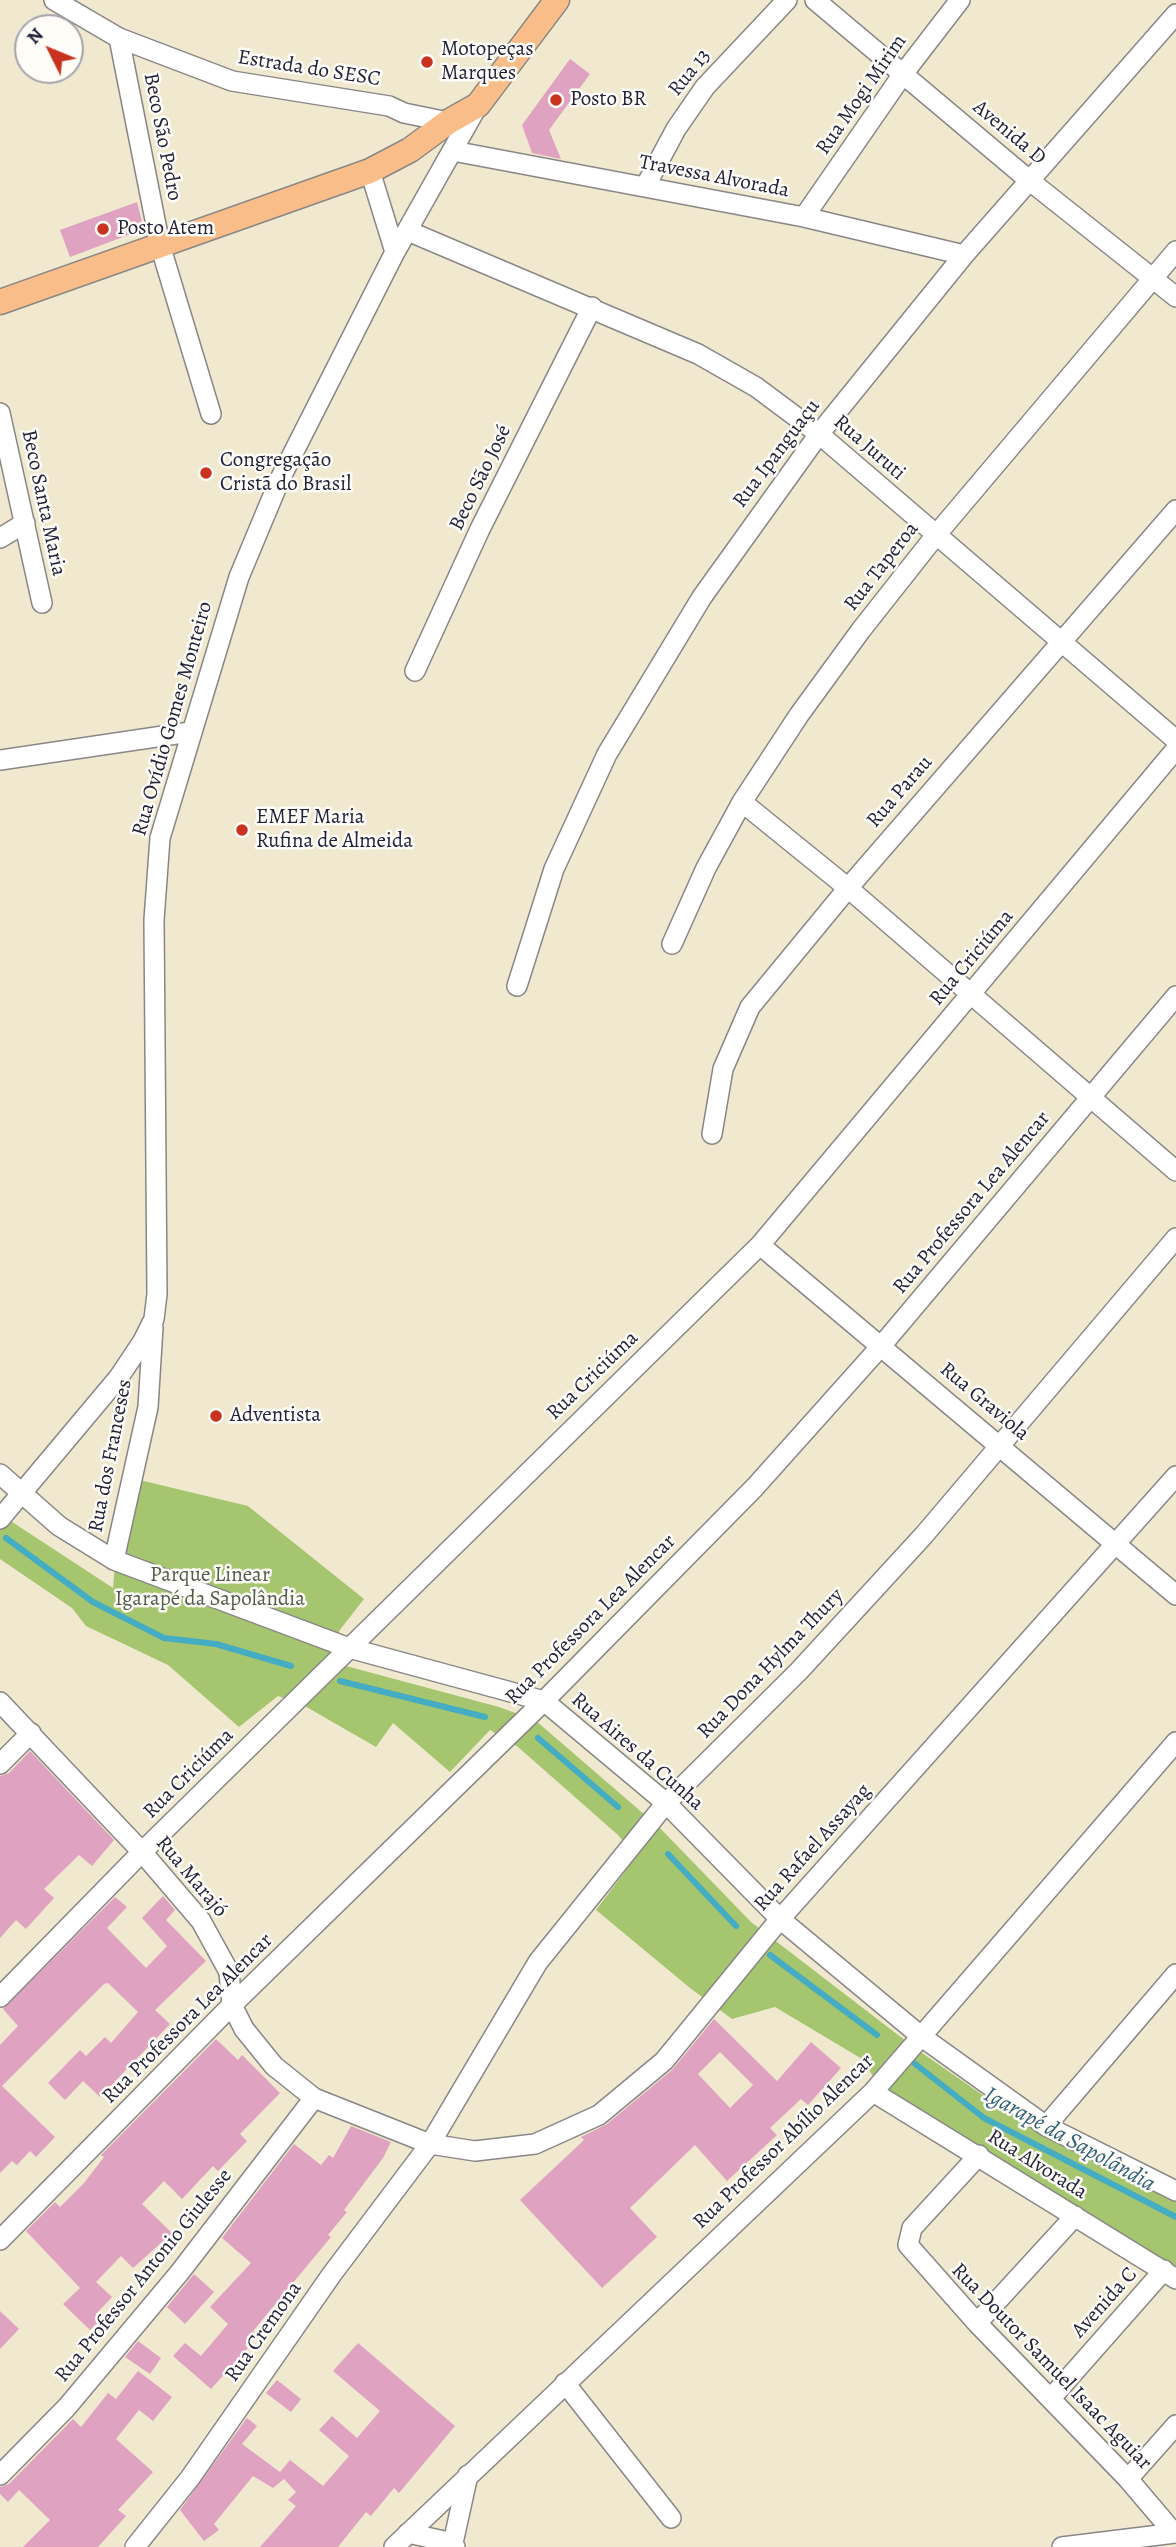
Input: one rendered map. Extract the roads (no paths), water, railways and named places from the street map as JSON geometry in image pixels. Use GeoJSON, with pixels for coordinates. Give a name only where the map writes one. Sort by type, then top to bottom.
{"type":"FeatureCollection","features":[{"type":"Feature","properties":{"kind":"main road"},"geometry":{"type":"LineString","coordinates":[[0,302],[370,171],[410,150],[448,122],[478,105],[557,0]]}},
{"type":"Feature","properties":{"kind":"street","name":"Estrada do SESC"},"geometry":{"type":"LineString","coordinates":[[54,0],[120,38],[232,81],[389,106],[404,113],[448,122]]}},
{"type":"Feature","properties":{"kind":"street","name":"Rua 13"},"geometry":{"type":"LineString","coordinates":[[645,187],[676,129],[705,87],[787,0]]}},
{"type":"Feature","properties":{"kind":"street","name":"Avenida D"},"geometry":{"type":"LineString","coordinates":[[815,0],[1030,181],[1176,297]]}},
{"type":"Feature","properties":{"kind":"street","name":"Rua Mogi Mirim"},"geometry":{"type":"LineString","coordinates":[[804,217],[903,74],[960,0]]}},
{"type":"Feature","properties":{"kind":"street","name":"Rua Ipanguaçu"},"geometry":{"type":"LineString","coordinates":[[517,986],[554,869],[607,754],[702,597],[819,434],[964,255],[1176,14]]}},
{"type":"Feature","properties":{"kind":"street","name":"Beco São Pedro"},"geometry":{"type":"LineString","coordinates":[[120,38],[160,245],[211,414]]}},
{"type":"Feature","properties":{"kind":"street","name":"Rua Ovídio Gomes Monteiro"},"geometry":{"type":"LineString","coordinates":[[0,1520],[119,1377],[154,1319],[157,1241],[154,920],[160,838],[239,577],[280,479],[395,252],[478,105]]}},
{"type":"Feature","properties":{"kind":"street"},"geometry":{"type":"LineString","coordinates":[[404,113],[410,150]]}},
{"type":"Feature","properties":{"kind":"street","name":"Travessa Alvorada"},"geometry":{"type":"LineString","coordinates":[[453,151],[804,217],[964,255]]}},
{"type":"Feature","properties":{"kind":"street"},"geometry":{"type":"LineString","coordinates":[[370,171],[395,252]]}},
{"type":"Feature","properties":{"kind":"street","name":"Rua Juruti"},"geometry":{"type":"LineString","coordinates":[[408,231],[698,354],[756,387],[819,434],[1176,740]]}},
{"type":"Feature","properties":{"kind":"street","name":"Rua Taperoa"},"geometry":{"type":"LineString","coordinates":[[672,944],[706,869],[742,802],[807,704],[936,536],[1176,251]]}},
{"type":"Feature","properties":{"kind":"street","name":"Beco São José"},"geometry":{"type":"LineString","coordinates":[[415,671],[480,529],[592,307]]}},
{"type":"Feature","properties":{"kind":"street","name":"Beco Santa Maria"},"geometry":{"type":"LineString","coordinates":[[0,413],[42,603]]}},
{"type":"Feature","properties":{"kind":"street","name":"Rua Parau"},"geometry":{"type":"LineString","coordinates":[[712,1133],[723,1069],[750,1007],[848,887],[1060,640],[1176,510]]}},
{"type":"Feature","properties":{"kind":"street"},"geometry":{"type":"LineString","coordinates":[[0,538],[25,523]]}},
{"type":"Feature","properties":{"kind":"street"},"geometry":{"type":"LineString","coordinates":[[0,760],[190,732]]}},
{"type":"Feature","properties":{"kind":"street","name":"Rua Criciúma"},"geometry":{"type":"LineString","coordinates":[[0,1997],[142,1852],[760,1245],[1176,749]]}},
{"type":"Feature","properties":{"kind":"street"},"geometry":{"type":"LineString","coordinates":[[742,802],[848,887],[1176,1171]]}},
{"type":"Feature","properties":{"kind":"street","name":"Rua Professora Lea Alencar"},"geometry":{"type":"LineString","coordinates":[[0,2240],[232,2005],[544,1701],[755,1487],[882,1345],[1176,996]]}},
{"type":"Feature","properties":{"kind":"street","name":"Rua Dona Hylma Thury"},"geometry":{"type":"LineString","coordinates":[[430,2144],[538,1962],[666,1803],[799,1671],[924,1535],[1176,1238]]}},
{"type":"Feature","properties":{"kind":"street","name":"Rua Graviola"},"geometry":{"type":"LineString","coordinates":[[760,1245],[1176,1595]]}},
{"type":"Feature","properties":{"kind":"street","name":"Rua dos Franceses"},"geometry":{"type":"LineString","coordinates":[[114,1560],[148,1407],[154,1319]]}},
{"type":"Feature","properties":{"kind":"street","name":"Rua Aires da Cunha"},"geometry":{"type":"LineString","coordinates":[[0,1474],[59,1526],[114,1560],[349,1648],[544,1701],[666,1803],[779,1919],[922,2037],[1046,2126],[1176,2191]]}},
{"type":"Feature","properties":{"kind":"street","name":"Rua Rafael Assayag"},"geometry":{"type":"LineString","coordinates":[[430,2144],[475,2151],[535,2144],[599,2115],[664,2061],[779,1919],[1176,1476]]}},
{"type":"Feature","properties":{"kind":"street","name":"Rua Marajó"},"geometry":{"type":"LineString","coordinates":[[0,1702],[142,1852],[201,1921],[229,1972],[232,2005],[244,2029],[274,2067],[314,2098],[430,2144]]}},
{"type":"Feature","properties":{"kind":"street"},"geometry":{"type":"LineString","coordinates":[[0,1764],[32,1733]]}},
{"type":"Feature","properties":{"kind":"street","name":"Rua Professor Abílio Alencar"},"geometry":{"type":"LineString","coordinates":[[401,2540],[873,2092],[1176,1742]]}},
{"type":"Feature","properties":{"kind":"street"},"geometry":{"type":"LineString","coordinates":[[1046,2126],[1176,1974]]}},
{"type":"Feature","properties":{"kind":"street","name":"Rua Alvorada"},"geometry":{"type":"LineString","coordinates":[[873,2092],[1170,2274]]}},
{"type":"Feature","properties":{"kind":"street","name":"Rua Professor Antonio Giulesse"},"geometry":{"type":"LineString","coordinates":[[0,2475],[66,2407],[180,2272],[314,2098]]}},
{"type":"Feature","properties":{"kind":"street","name":"Rua Cremona"},"geometry":{"type":"LineString","coordinates":[[135,2547],[190,2478],[332,2274],[430,2144]]}},
{"type":"Feature","properties":{"kind":"street","name":"Rua Doutor Samuel Isaac Aguiar"},"geometry":{"type":"LineString","coordinates":[[979,2155],[912,2228],[908,2245],[916,2258],[1052,2397],[1175,2533]]}},
{"type":"Feature","properties":{"kind":"street"},"geometry":{"type":"LineString","coordinates":[[977,2322],[1075,2216]]}},
{"type":"Feature","properties":{"kind":"street","name":"Avenida C"},"geometry":{"type":"LineString","coordinates":[[1052,2397],[1170,2274]]}},
{"type":"Feature","properties":{"kind":"street"},"geometry":{"type":"LineString","coordinates":[[565,2383],[671,2518]]}},
{"type":"Feature","properties":{"kind":"street"},"geometry":{"type":"LineString","coordinates":[[1128,2479],[1176,2425]]}},
{"type":"Feature","properties":{"kind":"street"},"geometry":{"type":"LineString","coordinates":[[401,2540],[454,2545],[468,2474]]}},
{"type":"Feature","properties":{"kind":"street"},"geometry":{"type":"LineString","coordinates":[[1065,2547],[1175,2533]]}},
{"type":"Feature","properties":{"kind":"waterway","name":"Igarapé da Sapolândia"},"geometry":{"type":"LineString","coordinates":[[6,1538],[93,1602],[164,1638],[216,1644],[291,1666]]}},
{"type":"Feature","properties":{"kind":"waterway","name":"Igarapé da Sapolândia"},"geometry":{"type":"LineString","coordinates":[[340,1681],[485,1717]]}},
{"type":"Feature","properties":{"kind":"waterway","name":"Igarapé da Sapolândia"},"geometry":{"type":"LineString","coordinates":[[538,1738],[618,1807]]}},
{"type":"Feature","properties":{"kind":"waterway","name":"Igarapé da Sapolândia"},"geometry":{"type":"LineString","coordinates":[[668,1854],[736,1926]]}},
{"type":"Feature","properties":{"kind":"waterway","name":"Igarapé da Sapolândia"},"geometry":{"type":"LineString","coordinates":[[770,1955],[877,2035]]}},
{"type":"Feature","properties":{"kind":"waterway","name":"Igarapé da Sapolândia"},"geometry":{"type":"LineString","coordinates":[[914,2063],[984,2118],[1176,2217]]}},
{"type":"Feature","properties":{"kind":"place","name":"Motopeças Marques"},"geometry":{"type":"Point","coordinates":[427,62]}},
{"type":"Feature","properties":{"kind":"place","name":"Posto BR"},"geometry":{"type":"Point","coordinates":[556,100]}},
{"type":"Feature","properties":{"kind":"place","name":"Posto Atem"},"geometry":{"type":"Point","coordinates":[103,229]}},
{"type":"Feature","properties":{"kind":"place","name":"Congregação Cristã do Brasil"},"geometry":{"type":"Point","coordinates":[206,473]}},
{"type":"Feature","properties":{"kind":"place","name":"EMEF Maria Rufina de Almeida"},"geometry":{"type":"Point","coordinates":[242,830]}},
{"type":"Feature","properties":{"kind":"place","name":"Adventista"},"geometry":{"type":"Point","coordinates":[216,1416]}},
{"type":"Feature","properties":{"kind":"park label","name":"Parque Linear Igarapé da Sapolândia"},"geometry":{"type":"Point","coordinates":[210,1588]}}]}
